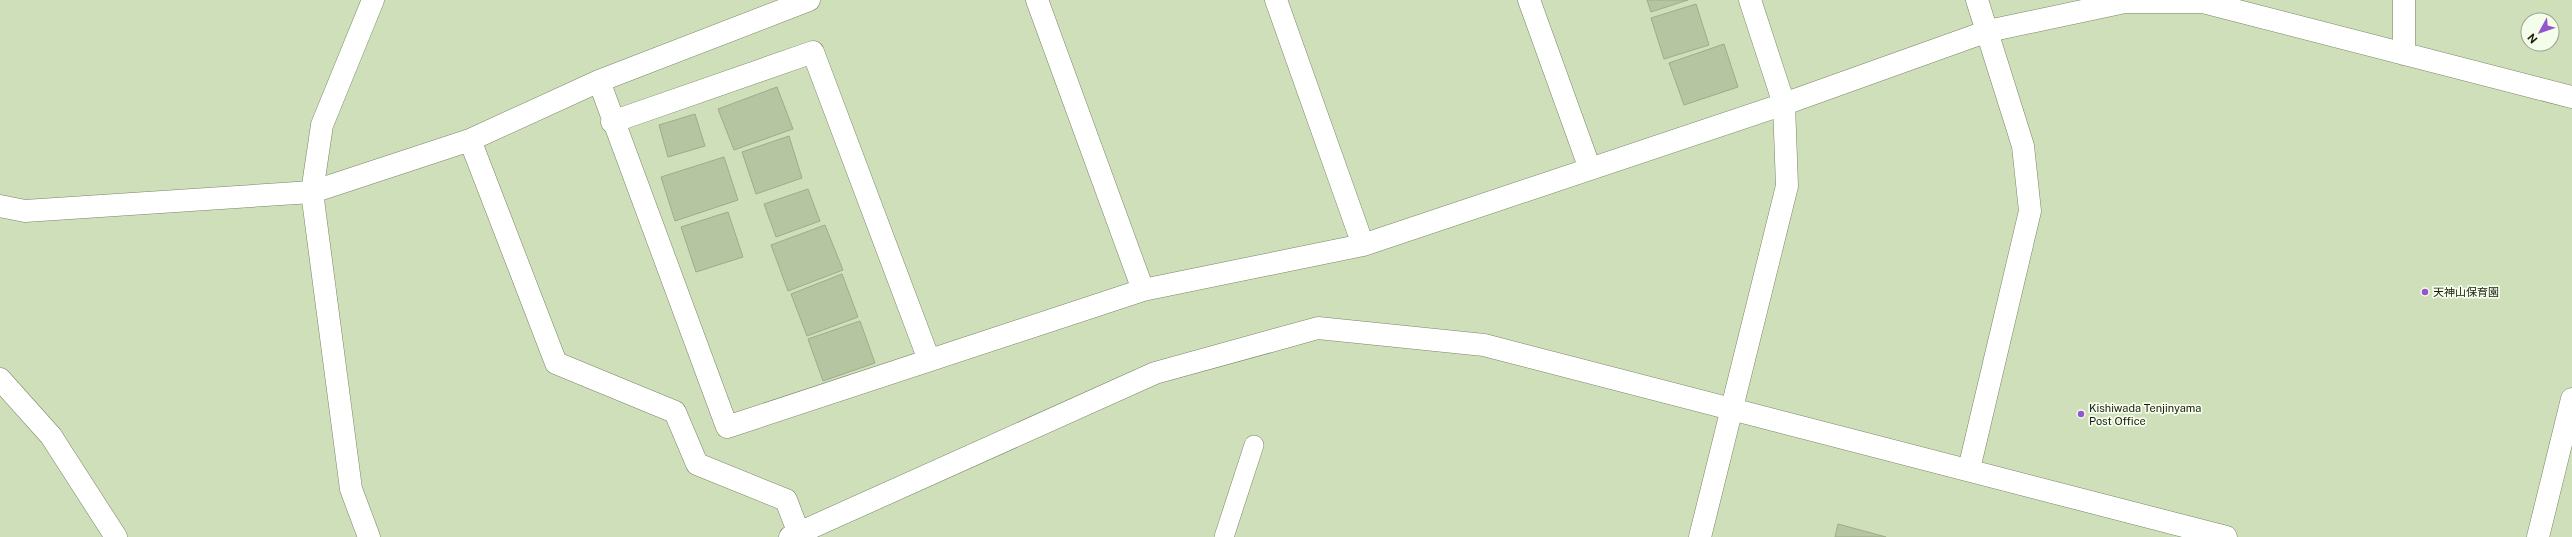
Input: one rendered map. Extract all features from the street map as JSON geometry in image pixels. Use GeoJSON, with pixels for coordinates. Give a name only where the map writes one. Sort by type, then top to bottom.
{"type":"FeatureCollection","features":[{"type":"Feature","properties":{"kind":"street"},"geometry":{"type":"LineString","coordinates":[[369,537],[351,489],[312,192],[322,125],[373,0]]}},
{"type":"Feature","properties":{"kind":"street"},"geometry":{"type":"LineString","coordinates":[[0,206],[26,211],[312,192],[470,140],[599,81],[809,0]]}},
{"type":"Feature","properties":{"kind":"street"},"geometry":{"type":"LineString","coordinates":[[1037,0],[1143,290]]}},
{"type":"Feature","properties":{"kind":"street"},"geometry":{"type":"LineString","coordinates":[[1276,0],[1363,245]]}},
{"type":"Feature","properties":{"kind":"street"},"geometry":{"type":"LineString","coordinates":[[1529,0],[1590,169]]}},
{"type":"Feature","properties":{"kind":"street"},"geometry":{"type":"LineString","coordinates":[[1700,537],[1734,408],[1787,186],[1784,104],[1750,0]]}},
{"type":"Feature","properties":{"kind":"street"},"geometry":{"type":"LineString","coordinates":[[1969,470],[2030,211],[2023,146],[1977,0]]}},
{"type":"Feature","properties":{"kind":"street"},"geometry":{"type":"LineString","coordinates":[[2404,0],[2404,54]]}},
{"type":"Feature","properties":{"kind":"street"},"geometry":{"type":"LineString","coordinates":[[599,81],[612,122],[727,427],[1143,290],[1363,245],[1784,104],[1988,31],[2125,2],[2203,1],[2572,97]]}},
{"type":"Feature","properties":{"kind":"street"},"geometry":{"type":"LineString","coordinates":[[612,122],[813,52],[929,360]]}},
{"type":"Feature","properties":{"kind":"street"},"geometry":{"type":"LineString","coordinates":[[470,140],[556,363],[675,412],[697,464],[786,500],[794,534],[1155,373],[1318,328],[1484,345],[1734,408],[2226,537]]}},
{"type":"Feature","properties":{"kind":"street"},"geometry":{"type":"LineString","coordinates":[[0,379],[51,436],[116,537]]}},
{"type":"Feature","properties":{"kind":"street"},"geometry":{"type":"LineString","coordinates":[[2541,536],[2572,399]]}},
{"type":"Feature","properties":{"kind":"lane"},"geometry":{"type":"LineString","coordinates":[[1224,537],[1254,445]]}},
{"type":"Feature","properties":{"kind":"building"},"geometry":{"type":"Polygon","coordinates":[[[1647,0],[1688,0],[1651,12],[1647,0]]]}},
{"type":"Feature","properties":{"kind":"building"},"geometry":{"type":"Polygon","coordinates":[[[1696,4],[1709,45],[1664,59],[1651,18],[1696,4]]]}},
{"type":"Feature","properties":{"kind":"building"},"geometry":{"type":"Polygon","coordinates":[[[1724,44],[1738,87],[1684,105],[1669,63],[1724,44]]]}},
{"type":"Feature","properties":{"kind":"building"},"geometry":{"type":"Polygon","coordinates":[[[777,87],[793,129],[734,150],[718,109],[777,87]]]}},
{"type":"Feature","properties":{"kind":"building"},"geometry":{"type":"Polygon","coordinates":[[[695,114],[705,146],[668,157],[659,125],[695,114]]]}},
{"type":"Feature","properties":{"kind":"building"},"geometry":{"type":"Polygon","coordinates":[[[789,136],[802,178],[756,194],[742,152],[789,136]]]}},
{"type":"Feature","properties":{"kind":"building"},"geometry":{"type":"Polygon","coordinates":[[[724,157],[738,200],[675,221],[661,177],[724,157]]]}},
{"type":"Feature","properties":{"kind":"building"},"geometry":{"type":"Polygon","coordinates":[[[808,189],[820,221],[776,237],[764,204],[808,189]]]}},
{"type":"Feature","properties":{"kind":"building"},"geometry":{"type":"Polygon","coordinates":[[[728,212],[743,257],[696,272],[681,227],[728,212]]]}},
{"type":"Feature","properties":{"kind":"building"},"geometry":{"type":"Polygon","coordinates":[[[825,225],[843,270],[788,291],[771,245],[825,225]]]}},
{"type":"Feature","properties":{"kind":"building"},"geometry":{"type":"Polygon","coordinates":[[[842,274],[858,317],[807,336],[791,294],[842,274]]]}},
{"type":"Feature","properties":{"kind":"building"},"geometry":{"type":"Polygon","coordinates":[[[860,321],[875,363],[823,381],[808,339],[860,321]]]}},
{"type":"Feature","properties":{"kind":"building"},"geometry":{"type":"Polygon","coordinates":[[[1838,524],[1886,537],[1835,537],[1838,524]]]}},
{"type":"Feature","properties":{"kind":"place","name":"天神山保育園"},"geometry":{"type":"Point","coordinates":[2425,292]}},
{"type":"Feature","properties":{"kind":"place","name":"Kishiwada Tenjinyama Post Office"},"geometry":{"type":"Point","coordinates":[2081,414]}}]}
